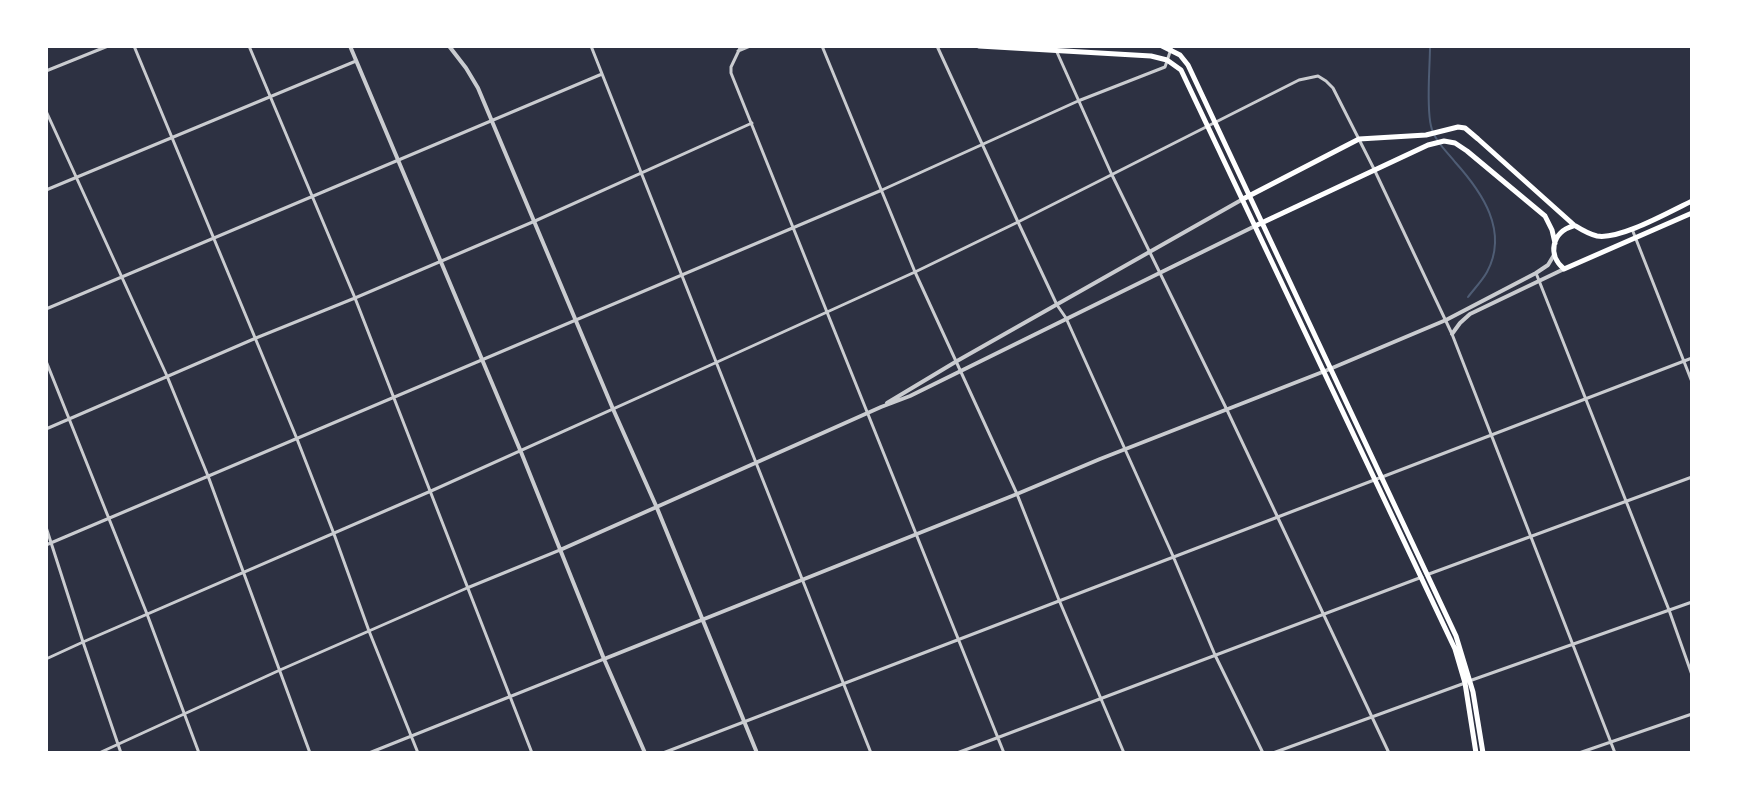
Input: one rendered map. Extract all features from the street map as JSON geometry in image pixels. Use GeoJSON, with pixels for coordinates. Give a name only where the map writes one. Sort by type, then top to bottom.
{"type":"FeatureCollection","features":[{"type":"Feature","properties":{"kind":"main road"},"geometry":{"type":"LineString","coordinates":[[979,46],[1056,48],[1151,56],[1167,60],[1181,70],[1250,195],[1425,576],[1468,681],[1483,753]]}},
{"type":"Feature","properties":{"kind":"main road"},"geometry":{"type":"LineString","coordinates":[[1162,46],[1172,48],[1188,65],[1255,226],[1329,370]]}},
{"type":"Feature","properties":{"kind":"main road"},"geometry":{"type":"LineString","coordinates":[[1243,199],[1359,139],[1426,135],[1458,127],[1465,128],[1586,233],[1614,236],[1692,201]]}},
{"type":"Feature","properties":{"kind":"main road"},"geometry":{"type":"LineString","coordinates":[[1255,226],[1374,169],[1444,141],[1455,143],[1467,151],[1545,216],[1555,243]]}},
{"type":"Feature","properties":{"kind":"main road"},"geometry":{"type":"LineString","coordinates":[[1574,225],[1562,230],[1555,243],[1554,255],[1564,269],[1692,213]]}},
{"type":"Feature","properties":{"kind":"main road"},"geometry":{"type":"LineString","coordinates":[[1468,681],[1476,753]]}},
{"type":"Feature","properties":{"kind":"street"},"geometry":{"type":"LineString","coordinates":[[46,71],[108,46]]}},
{"type":"Feature","properties":{"kind":"street"},"geometry":{"type":"LineString","coordinates":[[134,46],[297,439],[418,753]]}},
{"type":"Feature","properties":{"kind":"street"},"geometry":{"type":"LineString","coordinates":[[249,46],[355,298],[532,753]]}},
{"type":"Feature","properties":{"kind":"street"},"geometry":{"type":"LineString","coordinates":[[350,46],[645,753]]}},
{"type":"Feature","properties":{"kind":"street"},"geometry":{"type":"LineString","coordinates":[[449,46],[478,88],[493,121],[757,753]]}},
{"type":"Feature","properties":{"kind":"street"},"geometry":{"type":"LineString","coordinates":[[591,46],[871,753]]}},
{"type":"Feature","properties":{"kind":"street"},"geometry":{"type":"LineString","coordinates":[[741,46],[731,73],[1004,753]]}},
{"type":"Feature","properties":{"kind":"street"},"geometry":{"type":"LineString","coordinates":[[738,51],[750,46]]}},
{"type":"Feature","properties":{"kind":"street"},"geometry":{"type":"LineString","coordinates":[[822,46],[915,272],[1017,494],[1124,753]]}},
{"type":"Feature","properties":{"kind":"street"},"geometry":{"type":"LineString","coordinates":[[937,46],[1057,305],[1066,318],[1215,655],[1263,753]]}},
{"type":"Feature","properties":{"kind":"street"},"geometry":{"type":"LineString","coordinates":[[1056,48],[1112,175],[1389,753]]}},
{"type":"Feature","properties":{"kind":"street"},"geometry":{"type":"LineString","coordinates":[[46,545],[882,190],[1078,101],[1165,67],[1172,48]]}},
{"type":"Feature","properties":{"kind":"street"},"geometry":{"type":"LineString","coordinates":[[46,190],[356,61]]}},
{"type":"Feature","properties":{"kind":"street"},"geometry":{"type":"LineString","coordinates":[[46,309],[602,74]]}},
{"type":"Feature","properties":{"kind":"street"},"geometry":{"type":"LineString","coordinates":[[46,659],[521,452],[915,272],[1299,80],[1318,76],[1333,88],[1446,320],[1615,753]]}},
{"type":"Feature","properties":{"kind":"street"},"geometry":{"type":"LineString","coordinates":[[46,111],[167,376],[208,476],[310,753]]}},
{"type":"Feature","properties":{"kind":"street"},"geometry":{"type":"LineString","coordinates":[[46,429],[535,221],[752,123]]}},
{"type":"Feature","properties":{"kind":"street"},"geometry":{"type":"LineString","coordinates":[[99,753],[280,670],[869,413],[1243,199]]}},
{"type":"Feature","properties":{"kind":"street"},"geometry":{"type":"LineString","coordinates":[[881,407],[910,396],[1255,226]]}},
{"type":"Feature","properties":{"kind":"street"},"geometry":{"type":"LineString","coordinates":[[1632,228],[1692,382]]}},
{"type":"Feature","properties":{"kind":"street"},"geometry":{"type":"LineString","coordinates":[[369,753],[1329,370],[1446,320],[1536,273],[1548,265],[1554,255]]}},
{"type":"Feature","properties":{"kind":"street"},"geometry":{"type":"LineString","coordinates":[[1452,334],[1470,314],[1564,269]]}},
{"type":"Feature","properties":{"kind":"street"},"geometry":{"type":"LineString","coordinates":[[1536,273],[1692,675]]}},
{"type":"Feature","properties":{"kind":"street"},"geometry":{"type":"LineString","coordinates":[[663,753],[1692,358]]}},
{"type":"Feature","properties":{"kind":"street"},"geometry":{"type":"LineString","coordinates":[[46,361],[199,753]]}},
{"type":"Feature","properties":{"kind":"street"},"geometry":{"type":"LineString","coordinates":[[957,753],[1692,477]]}},
{"type":"Feature","properties":{"kind":"street"},"geometry":{"type":"LineString","coordinates":[[46,527],[121,753]]}},
{"type":"Feature","properties":{"kind":"street"},"geometry":{"type":"LineString","coordinates":[[1273,753],[1692,602]]}},
{"type":"Feature","properties":{"kind":"street"},"geometry":{"type":"LineString","coordinates":[[1579,753],[1692,714]]}},
{"type":"Feature","properties":{"kind":"waterway"},"geometry":{"type":"LineString","coordinates":[[1430,46],[1429,108],[1433,131],[1441,146],[1483,199],[1494,227],[1493,257],[1485,275],[1468,297]]}}]}
